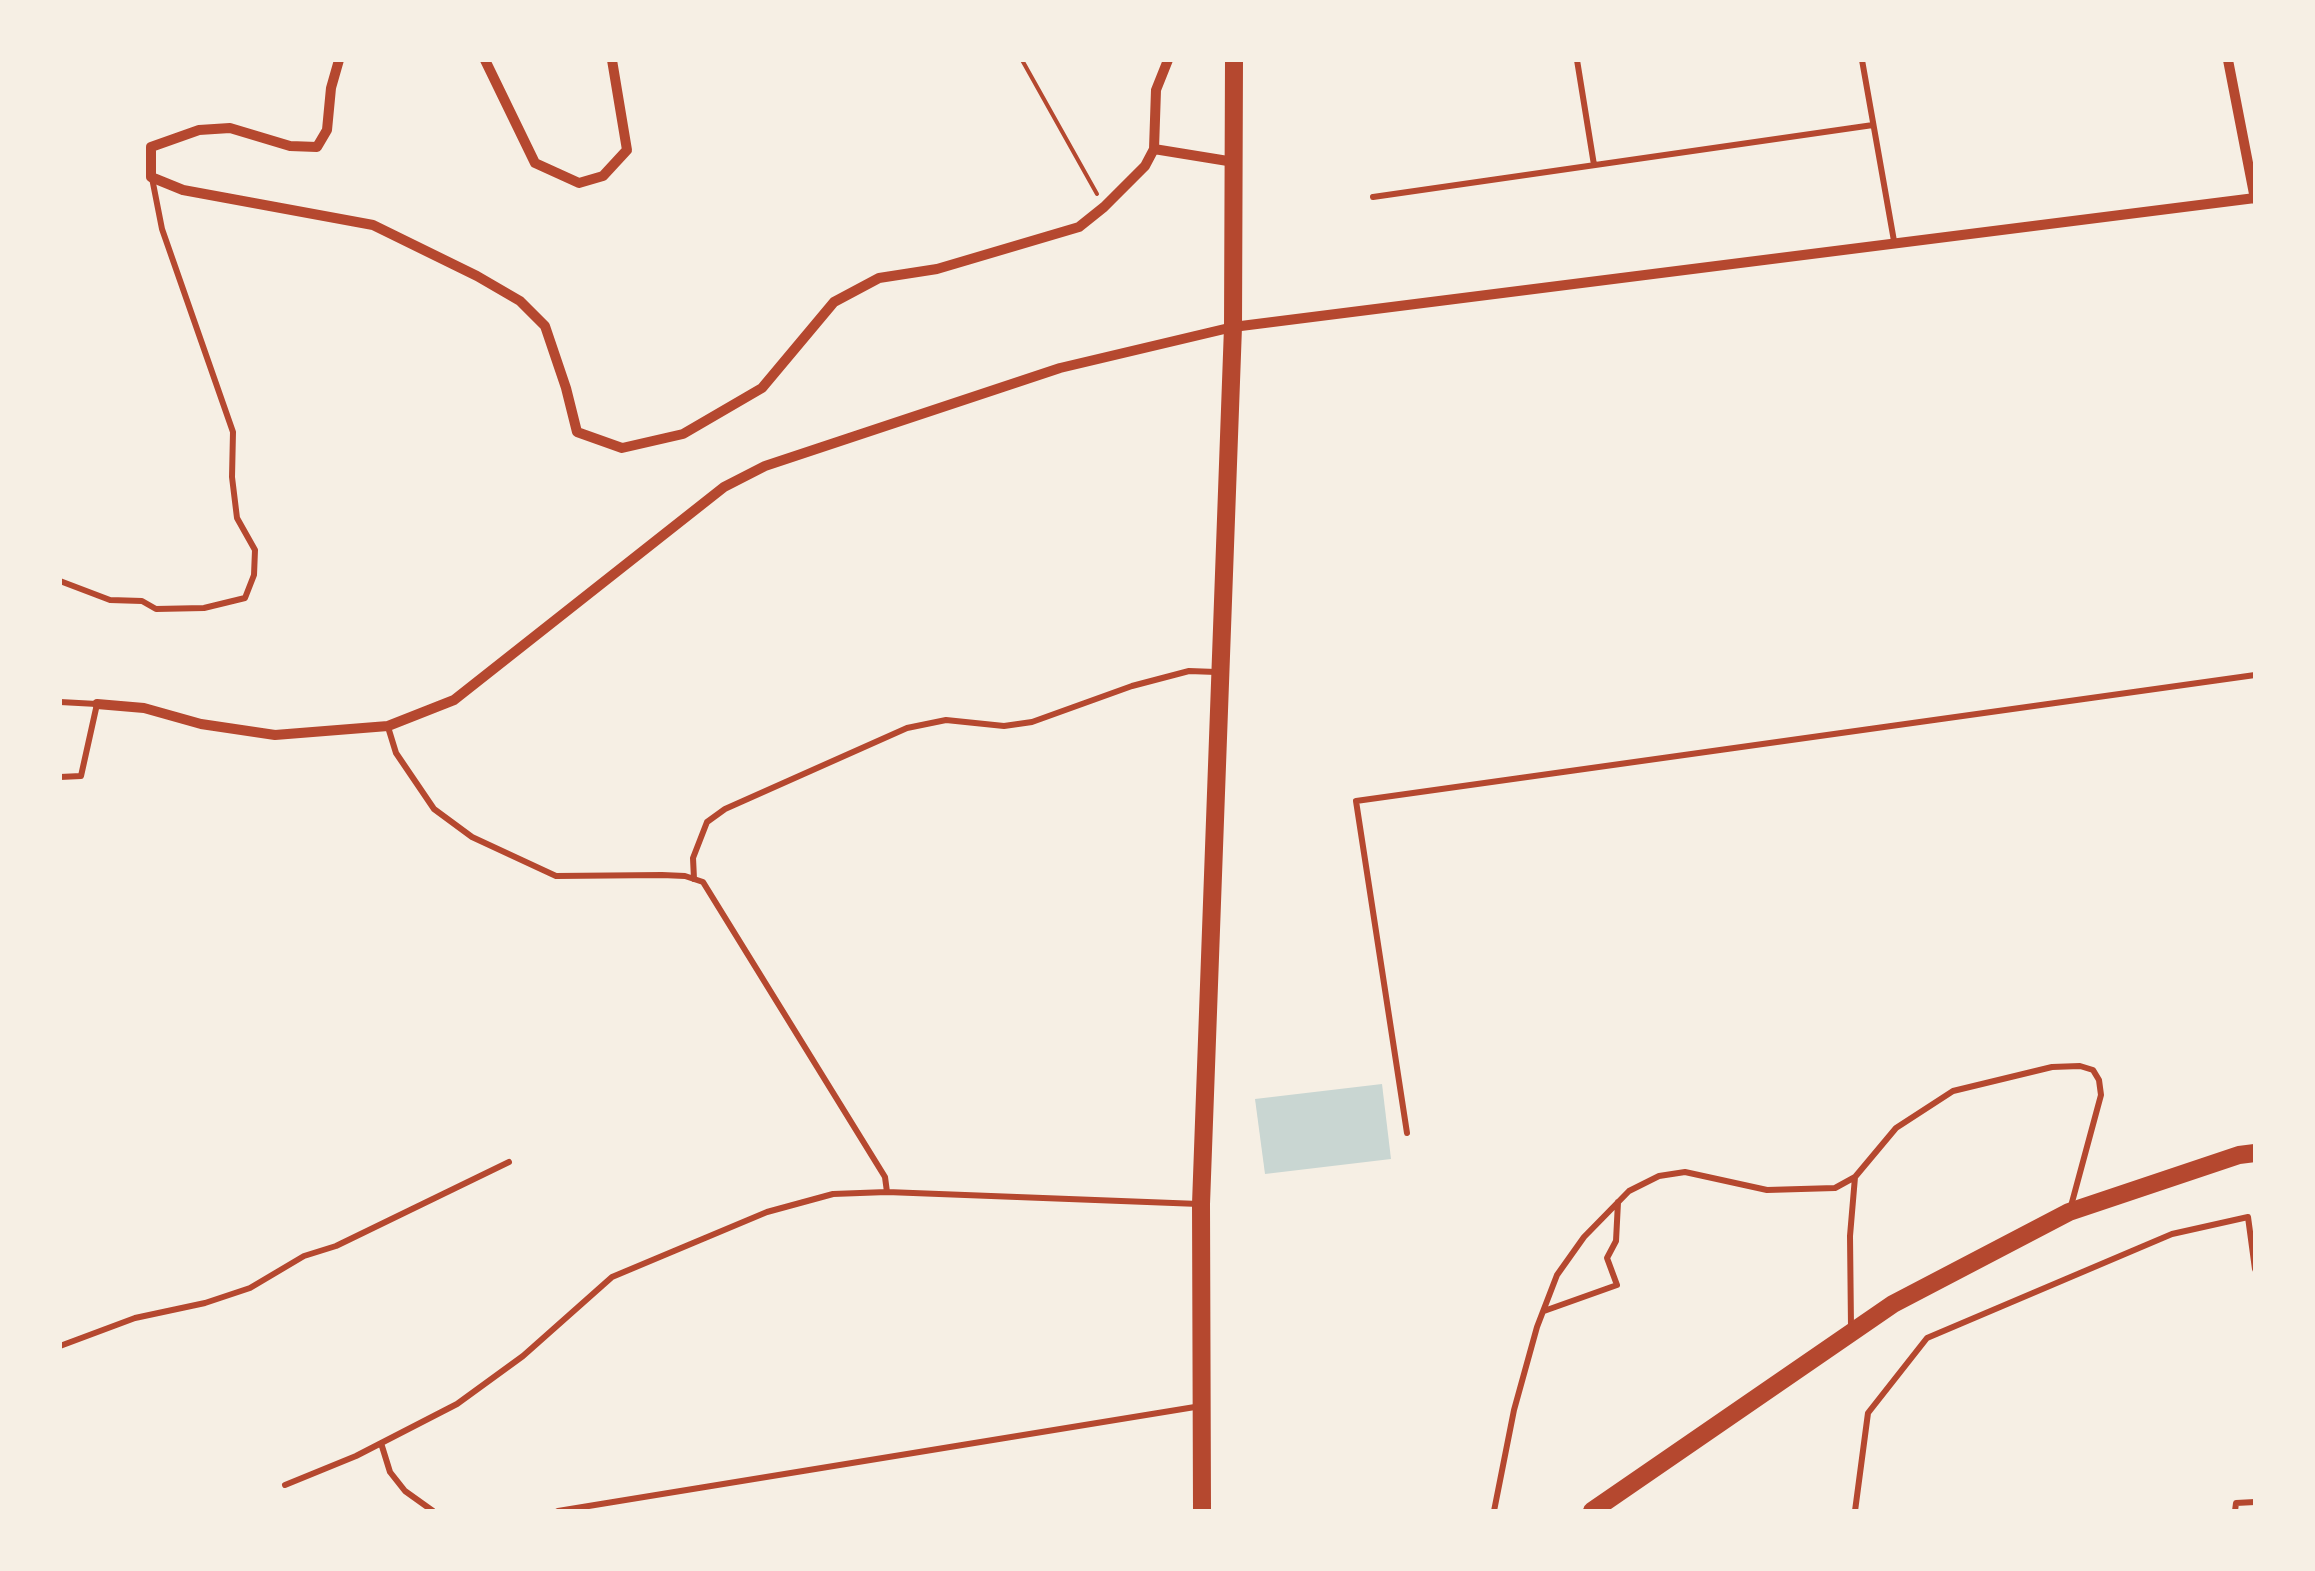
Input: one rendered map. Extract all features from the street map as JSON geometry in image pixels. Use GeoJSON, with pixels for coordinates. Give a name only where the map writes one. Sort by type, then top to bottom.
{"type":"FeatureCollection","features":[{"type":"Feature","properties":{"kind":"street"},"geometry":{"type":"LineString","coordinates":[[338,60],[330,88],[327,130],[317,147],[290,146],[230,128],[200,130],[152,147],[152,177],[183,190],[373,226],[520,301],[545,326],[577,432],[622,448],[683,434],[762,388],[834,302],[879,278],[937,269],[1079,227],[1145,166],[1154,149],[1156,90],[1168,60]]}},
{"type":"Feature","properties":{"kind":"street"},"geometry":{"type":"LineString","coordinates":[[485,60],[535,163],[579,183],[603,176],[627,150],[612,60]]}},
{"type":"Feature","properties":{"kind":"street"},"geometry":{"type":"LineString","coordinates":[[1202,1511],[1201,1204],[1233,327],[1234,60]]}},
{"type":"Feature","properties":{"kind":"street"},"geometry":{"type":"LineString","coordinates":[[97,704],[144,708],[201,724],[276,734],[388,726],[454,700],[724,487],[765,466],[1060,368],[1233,327],[2255,198],[2228,60]]}},
{"type":"Feature","properties":{"kind":"street"},"geometry":{"type":"LineString","coordinates":[[1154,149],[1234,162]]}},
{"type":"Feature","properties":{"kind":"street"},"geometry":{"type":"LineString","coordinates":[[1592,1511],[1892,1304],[2069,1212],[2255,1153]]}},
{"type":"Feature","properties":{"kind":"lane"},"geometry":{"type":"LineString","coordinates":[[1577,60],[1594,165]]}},
{"type":"Feature","properties":{"kind":"lane"},"geometry":{"type":"LineString","coordinates":[[1862,60],[1894,242]]}},
{"type":"Feature","properties":{"kind":"lane"},"geometry":{"type":"LineString","coordinates":[[1373,197],[1872,125]]}},
{"type":"Feature","properties":{"kind":"lane"},"geometry":{"type":"LineString","coordinates":[[60,581],[110,600],[142,601],[156,609],[188,609],[245,598],[254,576],[255,550],[237,518],[232,477],[233,432],[162,229],[152,177]]}},
{"type":"Feature","properties":{"kind":"lane"},"geometry":{"type":"LineString","coordinates":[[694,879],[693,858],[707,822],[724,809],[908,728],[946,720],[1004,726],[1032,722],[1132,686],[1188,671],[1220,672]]}},
{"type":"Feature","properties":{"kind":"lane"},"geometry":{"type":"LineString","coordinates":[[1408,1133],[1356,801],[2255,675]]}},
{"type":"Feature","properties":{"kind":"lane"},"geometry":{"type":"LineString","coordinates":[[60,702],[97,704],[81,776],[60,777]]}},
{"type":"Feature","properties":{"kind":"lane"},"geometry":{"type":"LineString","coordinates":[[388,726],[396,753],[434,809],[472,837],[556,876],[662,875],[703,882],[885,1177],[887,1192]]}},
{"type":"Feature","properties":{"kind":"lane"},"geometry":{"type":"LineString","coordinates":[[1494,1511],[1514,1410],[1542,1312],[1566,1263],[1584,1237],[1629,1191],[1659,1176],[1685,1172],[1767,1190],[1835,1188],[1855,1177],[1896,1128],[1953,1091],[2052,1068],[2080,1066],[2093,1070],[2101,1094],[2069,1212]]}},
{"type":"Feature","properties":{"kind":"lane"},"geometry":{"type":"LineString","coordinates":[[60,1346],[135,1318],[250,1288],[304,1256],[336,1246],[509,1162]]}},
{"type":"Feature","properties":{"kind":"lane"},"geometry":{"type":"LineString","coordinates":[[1851,1334],[1850,1236],[1855,1177]]}},
{"type":"Feature","properties":{"kind":"lane"},"geometry":{"type":"LineString","coordinates":[[285,1485],[457,1404],[523,1356],[612,1277],[767,1212],[833,1194],[887,1192],[1201,1204]]}},
{"type":"Feature","properties":{"kind":"lane"},"geometry":{"type":"LineString","coordinates":[[1542,1312],[1618,1285],[1607,1258],[1616,1240],[1618,1202]]}},
{"type":"Feature","properties":{"kind":"lane"},"geometry":{"type":"LineString","coordinates":[[1855,1511],[1868,1413],[1927,1338],[2172,1234],[2248,1216],[2255,1269]]}},
{"type":"Feature","properties":{"kind":"lane"},"geometry":{"type":"LineString","coordinates":[[558,1511],[1202,1405]]}},
{"type":"Feature","properties":{"kind":"lane"},"geometry":{"type":"LineString","coordinates":[[381,1443],[390,1472],[405,1491],[433,1511]]}},
{"type":"Feature","properties":{"kind":"lane"},"geometry":{"type":"LineString","coordinates":[[2236,1511],[2236,1504],[2255,1502]]}},
{"type":"Feature","properties":{"kind":"path"},"geometry":{"type":"LineString","coordinates":[[1022,60],[1104,207]]}},
{"type":"Feature","properties":{"kind":"shaded area"},"geometry":{"type":"Polygon","coordinates":[[[1382,1084],[1391,1159],[1265,1174],[1255,1099],[1382,1084]]]}}]}
